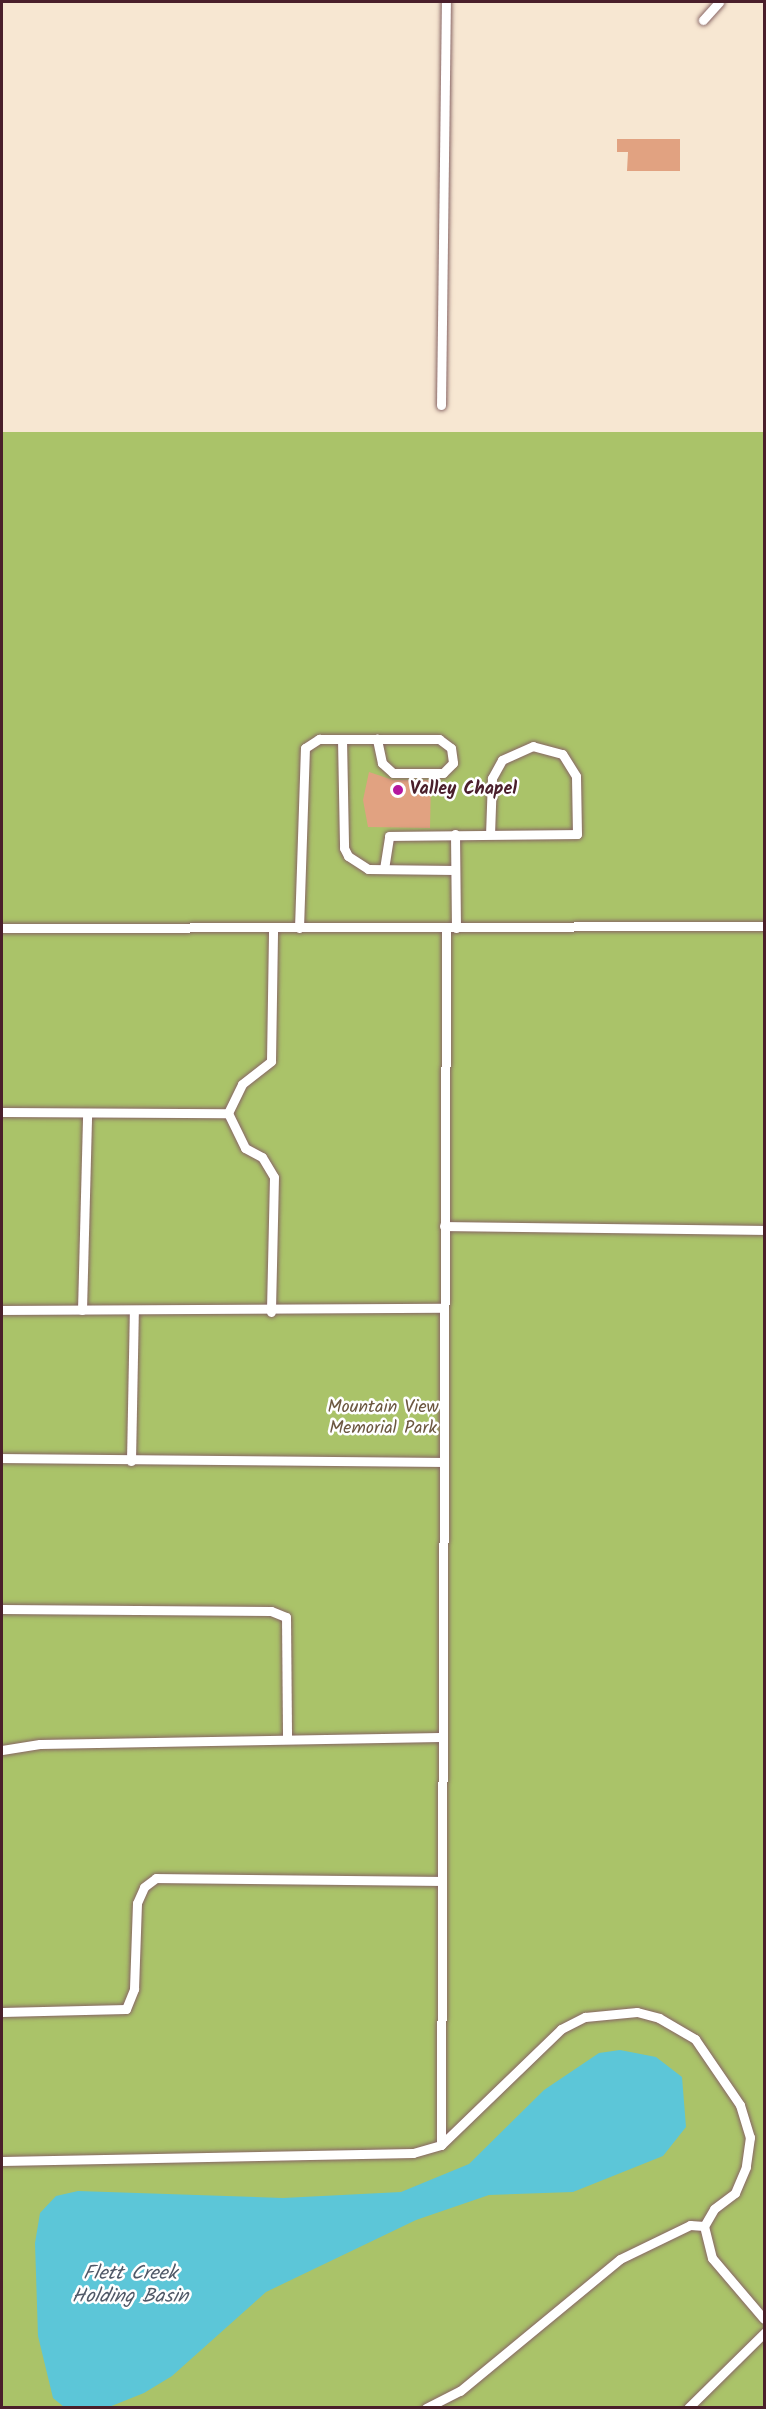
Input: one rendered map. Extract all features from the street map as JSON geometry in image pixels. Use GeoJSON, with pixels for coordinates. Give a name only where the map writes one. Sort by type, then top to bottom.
{"type":"FeatureCollection","features":[{"type":"Feature","properties":{"kind":"lane"},"geometry":{"type":"LineString","coordinates":[[441,405],[446,2]]}},
{"type":"Feature","properties":{"kind":"lane"},"geometry":{"type":"LineString","coordinates":[[703,20],[720,2]]}},
{"type":"Feature","properties":{"kind":"lane"},"geometry":{"type":"LineString","coordinates":[[342,739],[344,848],[357,863],[384,869],[455,870]]}},
{"type":"Feature","properties":{"kind":"lane"},"geometry":{"type":"LineString","coordinates":[[299,928],[302,755],[311,742],[342,739],[439,739],[451,748],[453,763],[443,773],[393,773],[382,763],[377,740]]}},
{"type":"Feature","properties":{"kind":"lane"},"geometry":{"type":"LineString","coordinates":[[384,869],[389,836],[578,834],[576,776],[562,754],[533,746],[502,760],[492,778],[490,834]]}},
{"type":"Feature","properties":{"kind":"lane"},"geometry":{"type":"LineString","coordinates":[[441,2145],[440,1737],[443,1308],[455,834]]}},
{"type":"Feature","properties":{"kind":"lane"},"geometry":{"type":"LineString","coordinates":[[2,928],[765,926]]}},
{"type":"Feature","properties":{"kind":"lane"},"geometry":{"type":"LineString","coordinates":[[228,1113],[242,1084],[271,1061],[273,928]]}},
{"type":"Feature","properties":{"kind":"lane"},"geometry":{"type":"LineString","coordinates":[[2,1112],[228,1113]]}},
{"type":"Feature","properties":{"kind":"lane"},"geometry":{"type":"LineString","coordinates":[[82,1310],[87,1113]]}},
{"type":"Feature","properties":{"kind":"lane"},"geometry":{"type":"LineString","coordinates":[[228,1113],[245,1148],[262,1157],[274,1177],[271,1312]]}},
{"type":"Feature","properties":{"kind":"lane"},"geometry":{"type":"LineString","coordinates":[[444,1226],[765,1230]]}},
{"type":"Feature","properties":{"kind":"lane"},"geometry":{"type":"LineString","coordinates":[[2,1310],[271,1312],[443,1308]]}},
{"type":"Feature","properties":{"kind":"lane"},"geometry":{"type":"LineString","coordinates":[[131,1461],[134,1311]]}},
{"type":"Feature","properties":{"kind":"lane"},"geometry":{"type":"LineString","coordinates":[[2,1458],[131,1461],[442,1462]]}},
{"type":"Feature","properties":{"kind":"lane"},"geometry":{"type":"LineString","coordinates":[[2,1609],[271,1611],[286,1617],[287,1739]]}},
{"type":"Feature","properties":{"kind":"lane"},"geometry":{"type":"LineString","coordinates":[[2,1750],[40,1744],[440,1737]]}},
{"type":"Feature","properties":{"kind":"lane"},"geometry":{"type":"LineString","coordinates":[[2,2012],[126,2009],[134,1989],[137,1904],[144,1887],[156,1878],[440,1881]]}},
{"type":"Feature","properties":{"kind":"lane"},"geometry":{"type":"LineString","coordinates":[[2,2161],[390,2155],[441,2145],[561,2029],[613,2012],[659,2018],[705,2049],[748,2128],[748,2158],[740,2184],[704,2226]]}},
{"type":"Feature","properties":{"kind":"lane"},"geometry":{"type":"LineString","coordinates":[[426,2408],[460,2391],[620,2259],[690,2225],[704,2226]]}},
{"type":"Feature","properties":{"kind":"lane"},"geometry":{"type":"LineString","coordinates":[[704,2226],[712,2258],[765,2319]]}},
{"type":"Feature","properties":{"kind":"lane"},"geometry":{"type":"LineString","coordinates":[[688,2408],[765,2333]]}},
{"type":"Feature","properties":{"kind":"green space","name":"Mountain View Memorial Park"},"geometry":{"type":"Polygon","coordinates":[[[2,432],[764,432],[764,2407],[2,2408],[2,432]]]}},
{"type":"Feature","properties":{"kind":"water","name":"Flett Creek Holding Basin"},"geometry":{"type":"Polygon","coordinates":[[[620,2050],[656,2057],[682,2077],[686,2127],[663,2156],[573,2192],[489,2195],[416,2220],[266,2292],[172,2376],[144,2393],[109,2407],[64,2407],[53,2398],[38,2336],[35,2243],[40,2213],[56,2196],[78,2191],[283,2198],[401,2192],[469,2164],[544,2090],[599,2053],[620,2050]]]}},
{"type":"Feature","properties":{"kind":"building"},"geometry":{"type":"Polygon","coordinates":[[[617,139],[680,139],[680,171],[627,171],[628,152],[617,152],[617,139]]]}},
{"type":"Feature","properties":{"kind":"building","name":"Valley Chapel"},"geometry":{"type":"Polygon","coordinates":[[[369,772],[393,780],[431,780],[430,828],[368,827],[363,800],[369,772]]]}},
{"type":"Feature","properties":{"kind":"place","name":"Valley Chapel"},"geometry":{"type":"Point","coordinates":[398,790]}}]}
